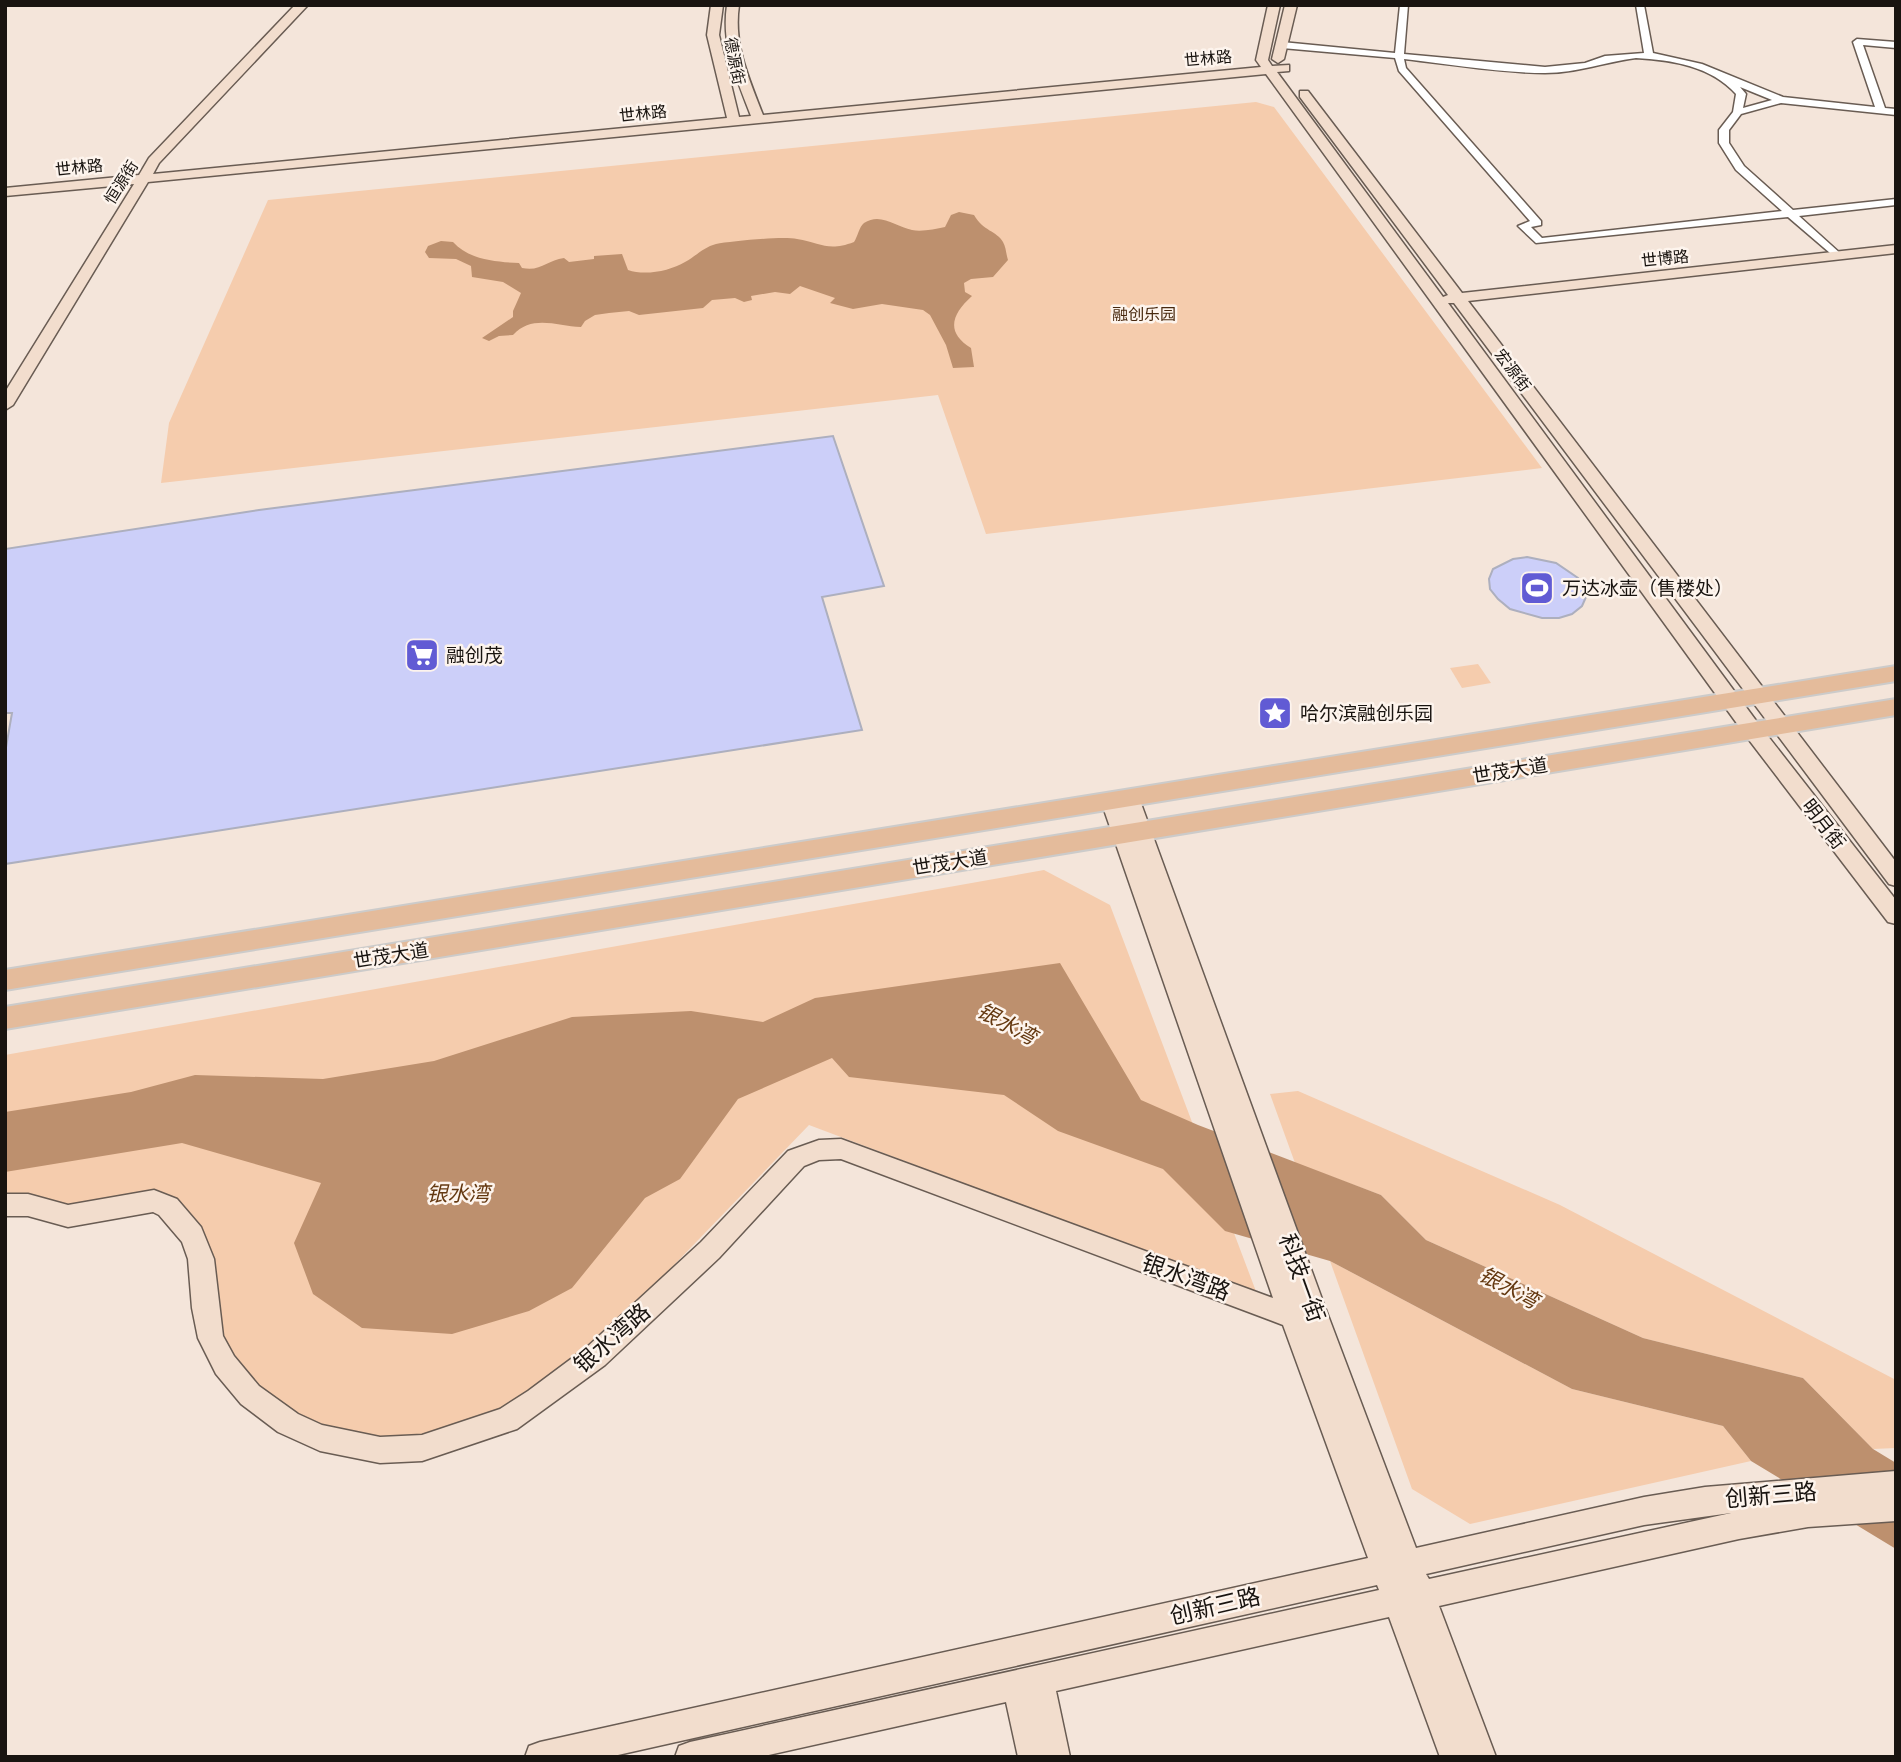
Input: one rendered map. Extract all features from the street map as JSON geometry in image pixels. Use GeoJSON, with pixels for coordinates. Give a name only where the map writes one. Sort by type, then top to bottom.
{"type":"FeatureCollection","features":[{"type":"Feature","properties":{"kind":"main road","name":"恒源街"},"geometry":{"type":"LineString","coordinates":[[5,405],[140,173],[142,159],[290,5]]}},
{"type":"Feature","properties":{"kind":"main road","name":"恒源街"},"geometry":{"type":"LineString","coordinates":[[5,383],[140,173],[302,5]]}},
{"type":"Feature","properties":{"kind":"main road","name":"德源街"},"geometry":{"type":"LineString","coordinates":[[717,5],[713,35],[732,116]]}},
{"type":"Feature","properties":{"kind":"main road","name":"德源街"},"geometry":{"type":"LineString","coordinates":[[733,5],[730,27],[733,50],[756,114]]}},
{"type":"Feature","properties":{"kind":"main road"},"geometry":{"type":"LineString","coordinates":[[1274,5],[1275,60]]}},
{"type":"Feature","properties":{"kind":"main road"},"geometry":{"type":"LineString","coordinates":[[1275,60],[1291,5]]}},
{"type":"Feature","properties":{"kind":"main road","name":"世林路"},"geometry":{"type":"LineString","coordinates":[[5,192],[140,173],[756,114],[1275,60]]}},
{"type":"Feature","properties":{"kind":"main road","name":"宏源街"},"geometry":{"type":"LineString","coordinates":[[1275,60],[1460,300],[1781,726]]}},
{"type":"Feature","properties":{"kind":"main road","name":"宏源街"},"geometry":{"type":"LineString","coordinates":[[1275,60],[1439,303],[1753,730]]}},
{"type":"Feature","properties":{"kind":"main road","name":"世林路"},"geometry":{"type":"LineString","coordinates":[[5,180],[140,173]]}},
{"type":"Feature","properties":{"kind":"main road","name":"世博路"},"geometry":{"type":"LineString","coordinates":[[1460,300],[1896,251]]}},
{"type":"Feature","properties":{"kind":"main road","name":"世博路"},"geometry":{"type":"LineString","coordinates":[[1439,303],[1896,251]]}},
{"type":"Feature","properties":{"kind":"main road","name":"世茂大道"},"geometry":{"type":"LineString","coordinates":[[5,980],[1896,673]]}},
{"type":"Feature","properties":{"kind":"main road","name":"世茂大道"},"geometry":{"type":"LineString","coordinates":[[5,1018],[1896,707]]}},
{"type":"Feature","properties":{"kind":"main road","name":"明月街"},"geometry":{"type":"LineString","coordinates":[[1781,726],[1896,878]]}},
{"type":"Feature","properties":{"kind":"main road","name":"明月街"},"geometry":{"type":"LineString","coordinates":[[1753,730],[1896,916]]}},
{"type":"Feature","properties":{"kind":"main road","name":"科技一街"},"geometry":{"type":"LineString","coordinates":[[1120,799],[1224,1086],[1299,1313],[1409,1597],[1481,1757]]}},
{"type":"Feature","properties":{"kind":"main road","name":"银水湾路"},"geometry":{"type":"LineString","coordinates":[[5,1205],[28,1205],[68,1216],[154,1201],[168,1206],[192,1235],[201,1259],[211,1339],[225,1365],[250,1395],[288,1423],[320,1438],[380,1450],[422,1448],[506,1420],[527,1406],[596,1356],[710,1250],[796,1158],[819,1150],[841,1149],[1299,1313]]}},
{"type":"Feature","properties":{"kind":"main road","name":"创新三路"},"geometry":{"type":"LineString","coordinates":[[540,1757],[1644,1511],[1705,1501],[1896,1485]]}},
{"type":"Feature","properties":{"kind":"main road","name":"创新三路"},"geometry":{"type":"LineString","coordinates":[[690,1757],[1739,1525],[1808,1513],[1896,1507]]}},
{"type":"Feature","properties":{"kind":"main road","name":"科技一街"},"geometry":{"type":"LineString","coordinates":[[1409,1597],[1455,1757]]}},
{"type":"Feature","properties":{"kind":"main road"},"geometry":{"type":"LineString","coordinates":[[1028,1682],[1033,1757]]}},
{"type":"Feature","properties":{"kind":"main road"},"geometry":{"type":"LineString","coordinates":[[1028,1682],[1055,1757]]}},
{"type":"Feature","properties":{"kind":"street"},"geometry":{"type":"LineString","coordinates":[[1404,5],[1399,55],[1402,69],[1537,223],[1522,226],[1540,241],[1896,202]]}},
{"type":"Feature","properties":{"kind":"street"},"geometry":{"type":"LineString","coordinates":[[1640,5],[1649,56]]}},
{"type":"Feature","properties":{"kind":"street"},"geometry":{"type":"LineString","coordinates":[[1881,111],[1857,42],[1896,45]]}},
{"type":"Feature","properties":{"kind":"street"},"geometry":{"type":"LineString","coordinates":[[1275,60],[1399,55],[1545,70],[1587,66],[1605,59],[1649,56],[1699,66],[1781,100],[1896,112]]}},
{"type":"Feature","properties":{"kind":"street"},"geometry":{"type":"LineString","coordinates":[[1727,78],[1741,94],[1738,112],[1724,130],[1724,143],[1740,168],[1837,256]]}},
{"type":"Feature","properties":{"kind":"street"},"geometry":{"type":"LineString","coordinates":[[1738,112],[1781,100]]}},
{"type":"Feature","properties":{"kind":"green space","name":"融创乐园"},"geometry":{"type":"Polygon","coordinates":[[[1256,102],[1274,107],[1542,468],[986,534],[938,395],[161,483],[169,423],[268,200],[1256,102]]]}},
{"type":"Feature","properties":{"kind":"green space"},"geometry":{"type":"Polygon","coordinates":[[[1478,664],[1491,683],[1462,688],[1450,668],[1478,664]]]}},
{"type":"Feature","properties":{"kind":"green space"},"geometry":{"type":"Polygon","coordinates":[[[1044,870],[1110,905],[1257,1294],[809,1125],[538,1406],[378,1456],[247,1400],[200,1282],[176,1202],[5,1213],[5,1055],[1044,870]]]}},
{"type":"Feature","properties":{"kind":"green space"},"geometry":{"type":"Polygon","coordinates":[[[1298,1091],[1560,1205],[1896,1380],[1896,1448],[1873,1449],[1803,1378],[1643,1338],[1426,1240],[1381,1195],[1295,1163],[1270,1094],[1298,1091]]]}},
{"type":"Feature","properties":{"kind":"green space"},"geometry":{"type":"Polygon","coordinates":[[[1330,1261],[1572,1389],[1723,1426],[1751,1461],[1470,1524],[1412,1489],[1330,1261]]]}},
{"type":"Feature","properties":{"kind":"water"},"geometry":{"type":"Polygon","coordinates":[[[959,212],[974,215],[981,224],[1000,238],[1008,260],[993,277],[971,279],[964,283],[965,292],[972,296],[960,309],[954,323],[957,336],[971,348],[974,367],[953,368],[946,345],[930,315],[923,310],[882,304],[853,309],[830,303],[835,298],[800,286],[790,294],[775,292],[751,296],[752,300],[744,302],[735,298],[712,300],[703,308],[639,315],[629,311],[595,315],[581,327],[537,323],[520,329],[513,335],[499,336],[489,341],[482,338],[513,317],[521,293],[503,282],[472,277],[471,266],[456,259],[429,258],[425,252],[428,246],[441,241],[453,242],[475,256],[493,261],[519,263],[522,268],[529,269],[564,258],[569,262],[594,259],[594,256],[622,254],[628,270],[650,272],[679,265],[716,244],[790,238],[825,246],[838,246],[854,242],[862,225],[870,220],[882,220],[912,230],[924,230],[945,227],[951,215],[959,212]]]}},
{"type":"Feature","properties":{"kind":"water","name":"银水湾"},"geometry":{"type":"Polygon","coordinates":[[[1060,963],[1141,1100],[1198,1125],[1381,1195],[1426,1240],[1643,1338],[1803,1378],[1873,1449],[1896,1463],[1896,1549],[1751,1461],[1723,1426],[1572,1389],[1330,1261],[1225,1231],[1163,1169],[1058,1131],[1004,1095],[849,1077],[832,1058],[738,1099],[680,1179],[645,1198],[572,1288],[529,1311],[452,1334],[362,1328],[313,1294],[294,1243],[321,1183],[182,1143],[5,1172],[5,1112],[131,1092],[195,1075],[323,1079],[434,1061],[572,1017],[691,1011],[763,1022],[815,998],[1060,963]]]}},
{"type":"Feature","properties":{"kind":"building","name":"融创茂"},"geometry":{"type":"Polygon","coordinates":[[[833,436],[884,586],[822,597],[862,730],[5,864],[5,753],[12,713],[5,713],[5,549],[259,510],[833,436]]]}},
{"type":"Feature","properties":{"kind":"building","name":"万达冰壶（售楼处）"},"geometry":{"type":"Polygon","coordinates":[[[1527,557],[1556,563],[1578,578],[1585,587],[1586,597],[1582,606],[1572,614],[1559,618],[1542,618],[1510,609],[1498,599],[1490,589],[1489,579],[1493,569],[1513,559],[1527,557]]]}},
{"type":"Feature","properties":{"kind":"place","name":"万达冰壶（售楼处）"},"geometry":{"type":"Point","coordinates":[1537,588]}},
{"type":"Feature","properties":{"kind":"place","name":"融创茂"},"geometry":{"type":"Point","coordinates":[422,655]}},
{"type":"Feature","properties":{"kind":"place","name":"哈尔滨融创乐园"},"geometry":{"type":"Point","coordinates":[1275,713]}}]}
